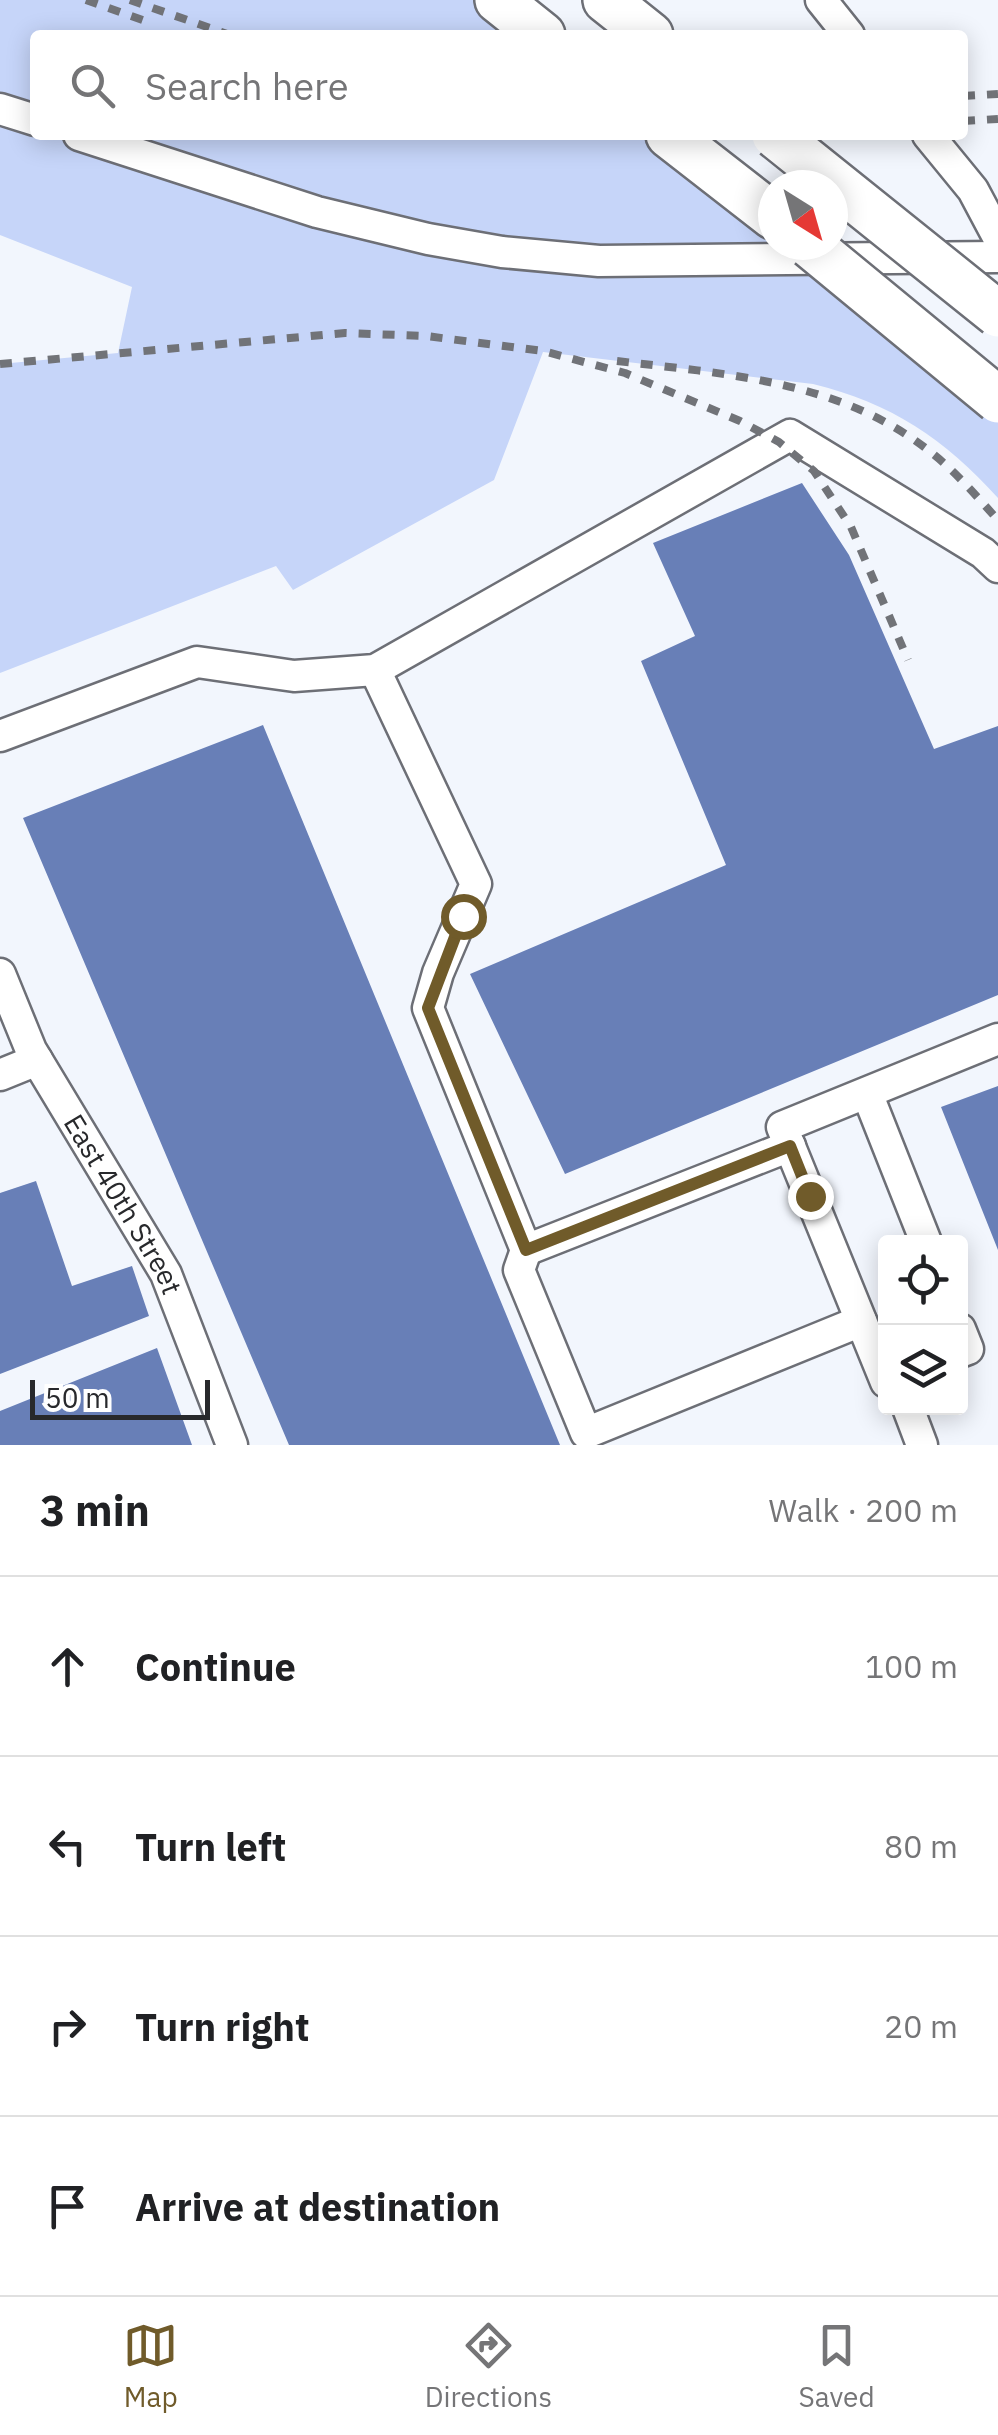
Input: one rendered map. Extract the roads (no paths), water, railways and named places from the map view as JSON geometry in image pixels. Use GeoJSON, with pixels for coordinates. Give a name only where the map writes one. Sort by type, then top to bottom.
{"type":"FeatureCollection","features":[{"type":"Feature","properties":{"kind":"highway"},"geometry":{"type":"LineString","coordinates":[[498,0],[536,30]]}},
{"type":"Feature","properties":{"kind":"highway"},"geometry":{"type":"LineString","coordinates":[[606,0],[644,30]]}},
{"type":"Feature","properties":{"kind":"highway"},"geometry":{"type":"LineString","coordinates":[[675,140],[758,204]]}},
{"type":"Feature","properties":{"kind":"highway"},"geometry":{"type":"LineString","coordinates":[[781,140],[998,314]]}},
{"type":"Feature","properties":{"kind":"highway"},"geometry":{"type":"LineString","coordinates":[[828,260],[998,400]]}},
{"type":"Feature","properties":{"kind":"street"},"geometry":{"type":"LineString","coordinates":[[821,0],[844,30]]}},
{"type":"Feature","properties":{"kind":"street"},"geometry":{"type":"LineString","coordinates":[[0,109],[30,118]]}},
{"type":"Feature","properties":{"kind":"street"},"geometry":{"type":"LineString","coordinates":[[94,140],[317,212],[502,252],[599,261],[998,256]]}},
{"type":"Feature","properties":{"kind":"street"},"geometry":{"type":"LineString","coordinates":[[932,140],[973,190],[998,237]]}},
{"type":"Feature","properties":{"kind":"street"},"geometry":{"type":"LineString","coordinates":[[0,736],[197,662],[294,676],[375,670],[790,435],[983,553],[998,567]]}},
{"type":"Feature","properties":{"kind":"street"},"geometry":{"type":"LineString","coordinates":[[375,670],[476,884],[438,972],[428,1008],[526,1250],[519,1270],[586,1433],[861,1321]]}},
{"type":"Feature","properties":{"kind":"street","name":"East 40th Street"},"geometry":{"type":"LineString","coordinates":[[0,974],[37,1060],[166,1274],[232,1445]]}},
{"type":"Feature","properties":{"kind":"street"},"geometry":{"type":"LineString","coordinates":[[878,1362],[782,1127],[998,1039]]}},
{"type":"Feature","properties":{"kind":"street"},"geometry":{"type":"LineString","coordinates":[[0,1075],[37,1060]]}},
{"type":"Feature","properties":{"kind":"street"},"geometry":{"type":"LineString","coordinates":[[866,1092],[923,1235]]}},
{"type":"Feature","properties":{"kind":"street"},"geometry":{"type":"LineString","coordinates":[[526,1250],[790,1146]]}},
{"type":"Feature","properties":{"kind":"street"},"geometry":{"type":"LineString","coordinates":[[911,1415],[922,1445]]}},
{"type":"Feature","properties":{"kind":"railway"},"geometry":{"type":"LineString","coordinates":[[86,0],[148,22]]}},
{"type":"Feature","properties":{"kind":"railway"},"geometry":{"type":"LineString","coordinates":[[130,0],[216,30]]}},
{"type":"Feature","properties":{"kind":"railway"},"geometry":{"type":"LineString","coordinates":[[968,96],[998,94]]}},
{"type":"Feature","properties":{"kind":"railway"},"geometry":{"type":"LineString","coordinates":[[968,121],[998,119]]}},
{"type":"Feature","properties":{"kind":"railway"},"geometry":{"type":"LineString","coordinates":[[0,364],[345,333],[426,336],[543,351],[625,373],[740,421],[779,442],[814,471],[851,527],[908,660]]}},
{"type":"Feature","properties":{"kind":"railway"},"geometry":{"type":"LineString","coordinates":[[617,361],[783,385],[862,410],[933,454],[998,520]]}}]}
